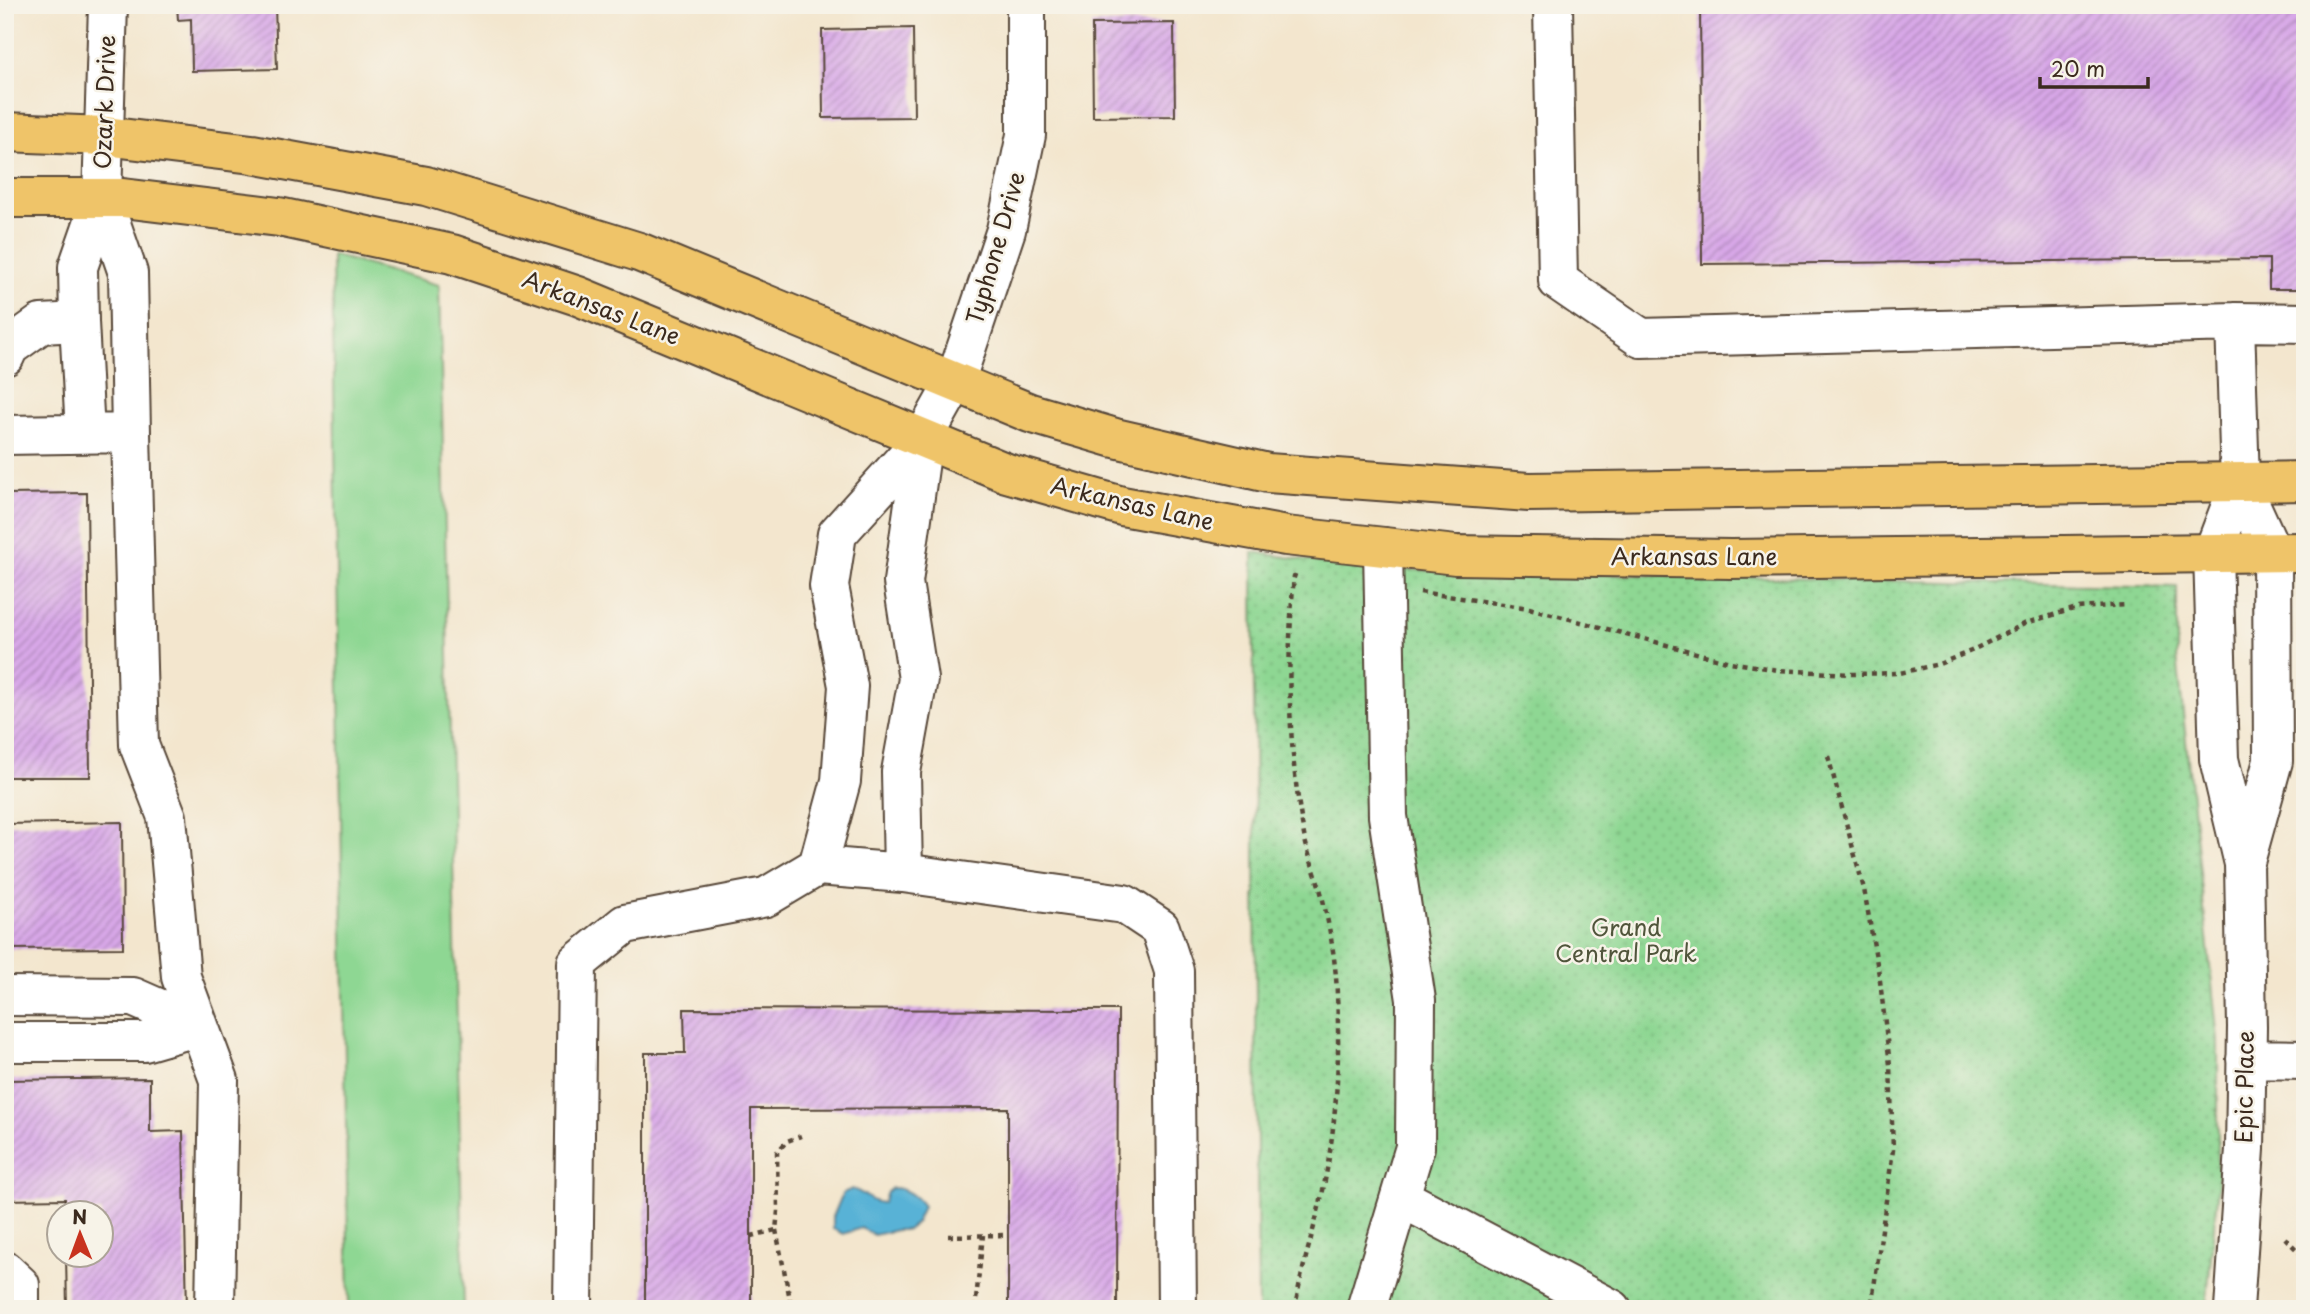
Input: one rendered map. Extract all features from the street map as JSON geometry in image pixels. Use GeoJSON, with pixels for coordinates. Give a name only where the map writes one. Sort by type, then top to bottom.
{"type":"FeatureCollection","features":[{"type":"Feature","properties":{"kind":"main road"},"geometry":{"type":"LineString","coordinates":[[5,132],[105,136],[252,154],[426,186],[639,252],[1030,413],[1115,438],[1268,473],[1529,492],[2305,481]]}},
{"type":"Feature","properties":{"kind":"main road","name":"Arkansas Lane"},"geometry":{"type":"LineString","coordinates":[[5,198],[123,198],[279,217],[452,254],[578,296],[1007,473],[1122,506],[1286,536],[1456,555],[1731,559],[2289,552]]}},
{"type":"Feature","properties":{"kind":"street","name":"Ozark Drive"},"geometry":{"type":"LineString","coordinates":[[102,198],[108,5]]}},
{"type":"Feature","properties":{"kind":"street","name":"Typhone Drive"},"geometry":{"type":"LineString","coordinates":[[923,439],[955,382],[1006,230],[1026,135],[1026,5]]}},
{"type":"Feature","properties":{"kind":"street"},"geometry":{"type":"LineString","coordinates":[[1553,5],[1558,281],[1641,338],[2235,322],[2305,323]]}},
{"type":"Feature","properties":{"kind":"street"},"geometry":{"type":"LineString","coordinates":[[85,433],[78,267],[102,198]]}},
{"type":"Feature","properties":{"kind":"street"},"geometry":{"type":"LineString","coordinates":[[102,198],[128,272],[139,745],[167,817],[181,977],[219,1080],[215,1309]]}},
{"type":"Feature","properties":{"kind":"street"},"geometry":{"type":"LineString","coordinates":[[5,356],[9,347],[41,324],[79,322]]}},
{"type":"Feature","properties":{"kind":"street"},"geometry":{"type":"LineString","coordinates":[[2235,322],[2240,482],[2213,553],[2218,759],[2244,864]]}},
{"type":"Feature","properties":{"kind":"street"},"geometry":{"type":"LineString","coordinates":[[5,435],[131,432]]}},
{"type":"Feature","properties":{"kind":"street"},"geometry":{"type":"LineString","coordinates":[[818,866],[841,781],[848,686],[829,586],[837,534],[923,439]]}},
{"type":"Feature","properties":{"kind":"street"},"geometry":{"type":"LineString","coordinates":[[903,873],[901,772],[918,679],[903,582],[923,439]]}},
{"type":"Feature","properties":{"kind":"street"},"geometry":{"type":"LineString","coordinates":[[2240,482],[2289,552],[2273,761],[2244,864]]}},
{"type":"Feature","properties":{"kind":"street"},"geometry":{"type":"LineString","coordinates":[[1366,1309],[1415,1147],[1416,1000],[1388,816],[1383,547]]}},
{"type":"Feature","properties":{"kind":"street","name":"Epic Place"},"geometry":{"type":"LineString","coordinates":[[2234,1309],[2245,1149],[2244,864]]}},
{"type":"Feature","properties":{"kind":"street"},"geometry":{"type":"LineString","coordinates":[[573,1309],[577,962],[625,924],[766,897],[818,866],[903,873],[1124,904],[1160,928],[1174,971],[1177,1309]]}},
{"type":"Feature","properties":{"kind":"street"},"geometry":{"type":"LineString","coordinates":[[5,996],[133,997],[199,1026]]}},
{"type":"Feature","properties":{"kind":"street"},"geometry":{"type":"LineString","coordinates":[[5,1042],[144,1042],[199,1026]]}},
{"type":"Feature","properties":{"kind":"street"},"geometry":{"type":"LineString","coordinates":[[2246,1059],[2305,1060]]}},
{"type":"Feature","properties":{"kind":"street"},"geometry":{"type":"LineString","coordinates":[[1400,1197],[1612,1309]]}},
{"type":"Feature","properties":{"kind":"street"},"geometry":{"type":"LineString","coordinates":[[5,1270],[20,1285],[20,1309]]}},
{"type":"Feature","properties":{"kind":"path"},"geometry":{"type":"LineString","coordinates":[[1295,1309],[1301,1270],[1326,1178],[1338,1062],[1337,993],[1332,939],[1304,836],[1289,693],[1289,631],[1294,576],[1307,578]]}},
{"type":"Feature","properties":{"kind":"path"},"geometry":{"type":"LineString","coordinates":[[1384,587],[1529,608],[1730,662],[1777,670],[1850,674],[1900,673],[1939,664],[2026,623],[2077,608],[2126,605]]}},
{"type":"Feature","properties":{"kind":"path"},"geometry":{"type":"LineString","coordinates":[[1828,756],[1864,889],[1880,981],[1890,1065],[1893,1150],[1871,1309]]}},
{"type":"Feature","properties":{"kind":"path"},"geometry":{"type":"LineString","coordinates":[[792,1309],[776,1230],[777,1152],[787,1140],[802,1136]]}},
{"type":"Feature","properties":{"kind":"path"},"geometry":{"type":"LineString","coordinates":[[751,1236],[776,1230]]}},
{"type":"Feature","properties":{"kind":"path"},"geometry":{"type":"LineString","coordinates":[[975,1309],[983,1235]]}},
{"type":"Feature","properties":{"kind":"path"},"geometry":{"type":"LineString","coordinates":[[948,1236],[1008,1235]]}},
{"type":"Feature","properties":{"kind":"path"},"geometry":{"type":"LineString","coordinates":[[2285,1238],[2305,1258]]}},
{"type":"Feature","properties":{"kind":"green space"},"geometry":{"type":"Polygon","coordinates":[[[332,255],[439,285],[464,1309],[349,1309],[332,255]]]}},
{"type":"Feature","properties":{"kind":"green space","name":"Grand Central Park"},"geometry":{"type":"Polygon","coordinates":[[[1253,552],[1365,569],[2177,587],[2177,657],[2218,1040],[2218,1185],[2206,1309],[1258,1309],[1253,552]]]}},
{"type":"Feature","properties":{"kind":"water"},"geometry":{"type":"Polygon","coordinates":[[[892,1188],[910,1193],[923,1206],[916,1223],[907,1230],[874,1235],[861,1228],[843,1234],[833,1229],[833,1217],[843,1193],[852,1189],[883,1203],[887,1192],[892,1188]]]}},
{"type":"Feature","properties":{"kind":"building"},"geometry":{"type":"Polygon","coordinates":[[[177,5],[275,5],[277,69],[192,71],[191,19],[178,20],[177,5]]]}},
{"type":"Feature","properties":{"kind":"building"},"geometry":{"type":"Polygon","coordinates":[[[1700,5],[2305,5],[2305,289],[2269,289],[2269,259],[1702,264],[1700,5]]]}},
{"type":"Feature","properties":{"kind":"building"},"geometry":{"type":"Polygon","coordinates":[[[1174,23],[1175,116],[1093,117],[1092,24],[1174,23]]]}},
{"type":"Feature","properties":{"kind":"building"},"geometry":{"type":"Polygon","coordinates":[[[913,28],[914,117],[823,118],[822,30],[913,28]]]}},
{"type":"Feature","properties":{"kind":"building"},"geometry":{"type":"Polygon","coordinates":[[[87,493],[90,777],[5,777],[5,494],[87,493]]]}},
{"type":"Feature","properties":{"kind":"building"},"geometry":{"type":"Polygon","coordinates":[[[122,822],[123,948],[5,949],[5,824],[122,822]]]}},
{"type":"Feature","properties":{"kind":"building"},"geometry":{"type":"Polygon","coordinates":[[[684,1009],[1118,1010],[1117,1309],[1008,1309],[1008,1108],[751,1109],[751,1309],[645,1309],[645,1053],[685,1053],[684,1009]]]}},
{"type":"Feature","properties":{"kind":"building"},"geometry":{"type":"Polygon","coordinates":[[[150,1078],[150,1132],[183,1131],[187,1309],[67,1309],[66,1268],[116,1268],[116,1198],[5,1200],[5,1080],[150,1078]]]}}]}
